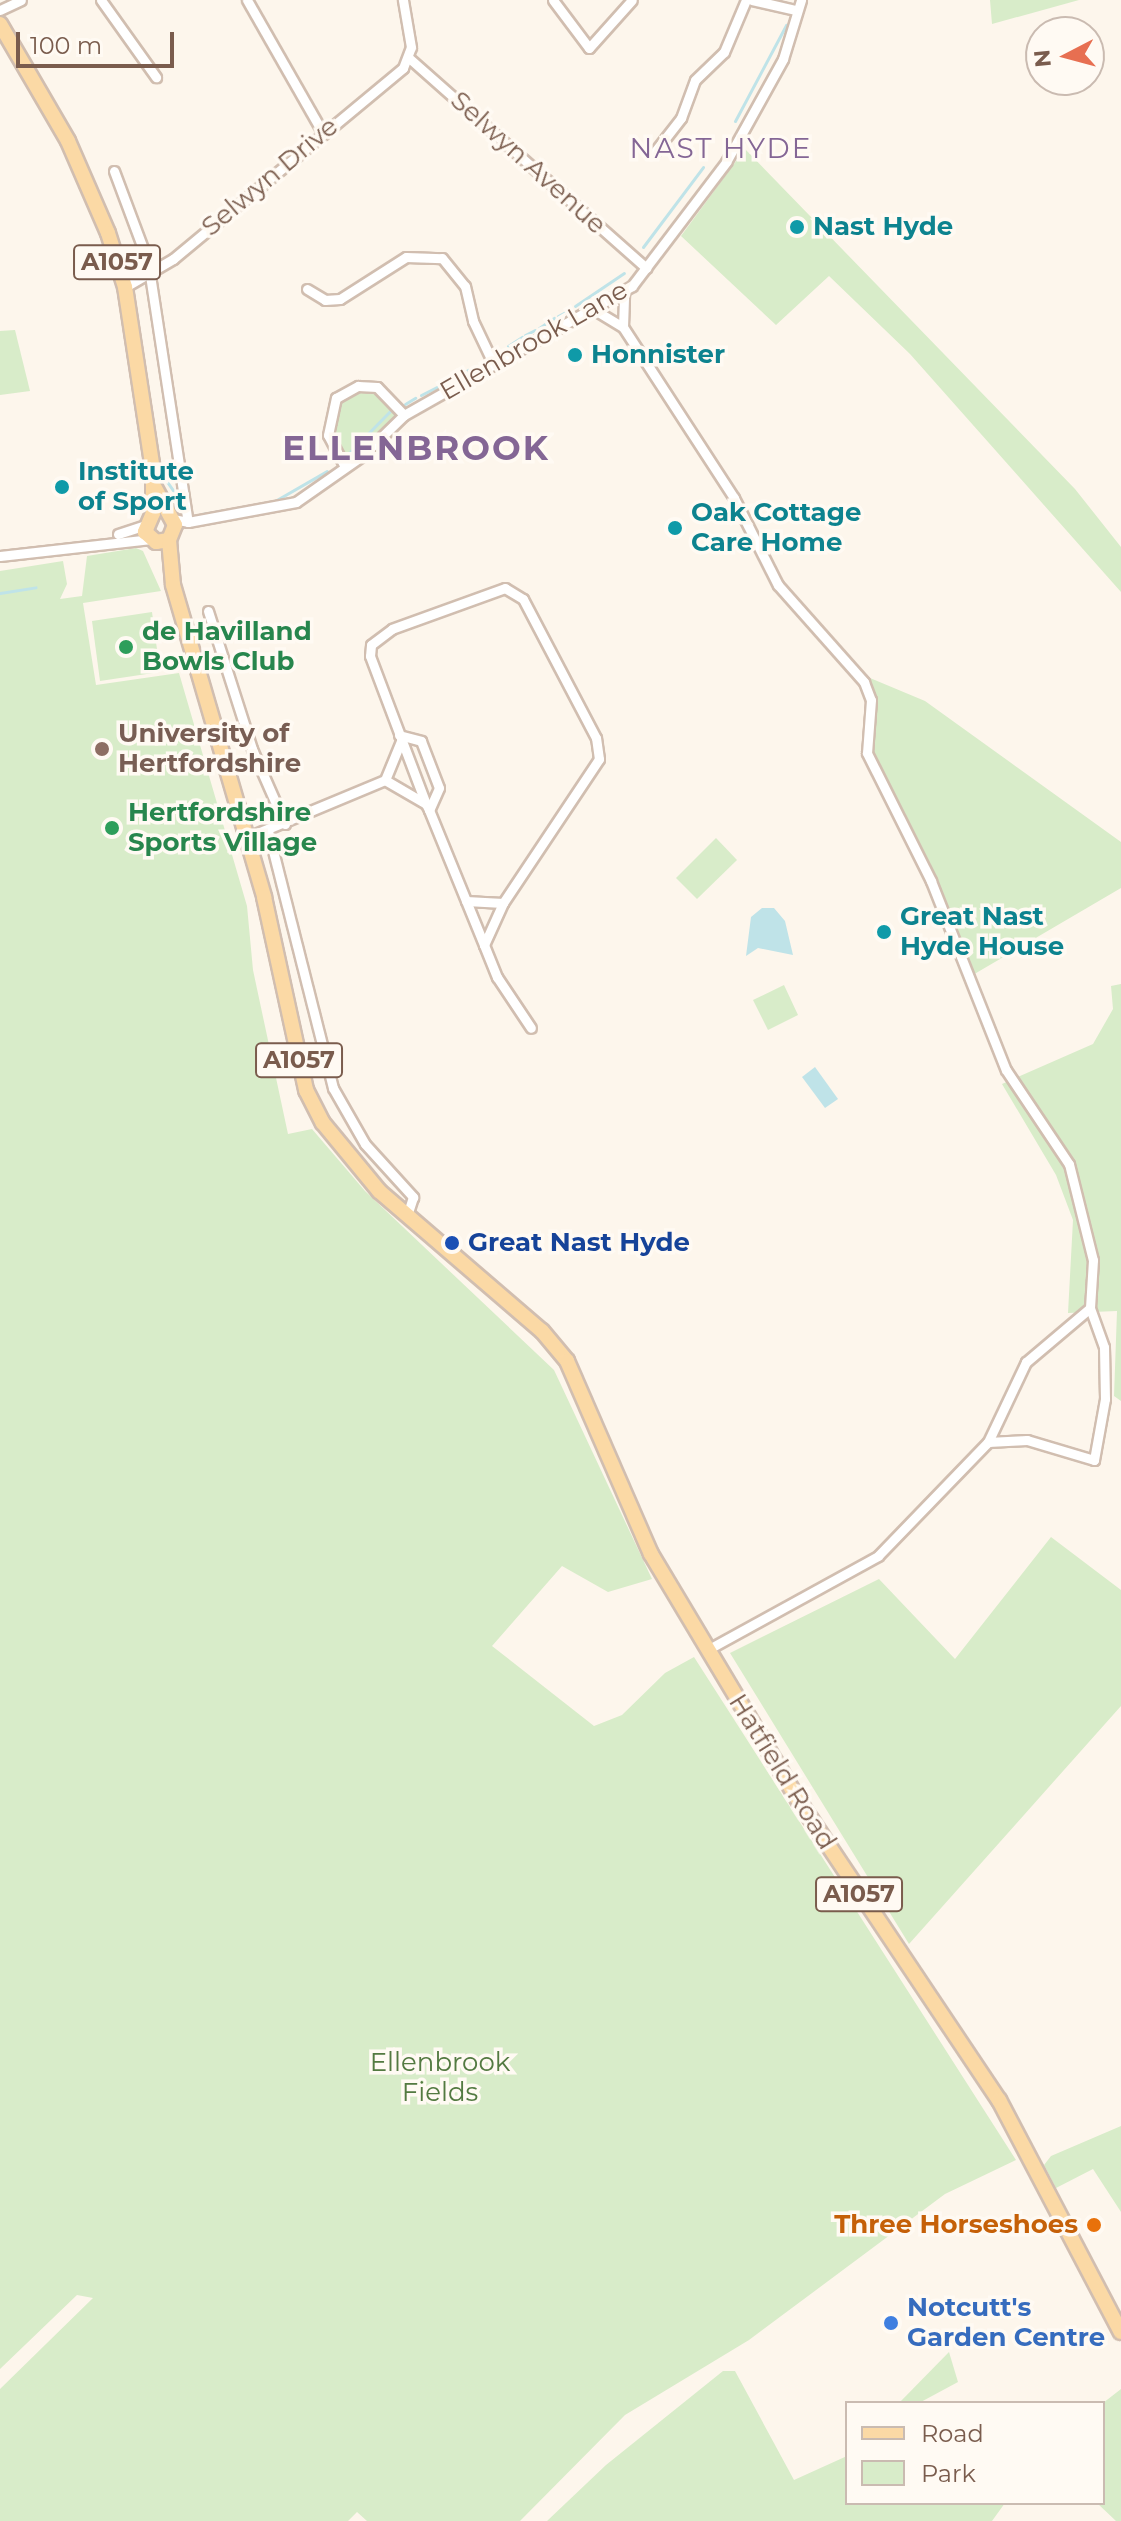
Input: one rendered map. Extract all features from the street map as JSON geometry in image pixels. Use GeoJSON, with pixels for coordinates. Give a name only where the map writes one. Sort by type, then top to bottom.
{"type":"FeatureCollection","features":[{"type":"Feature","properties":{"kind":"main road","name":"A1057"},"geometry":{"type":"LineString","coordinates":[[0,24],[68,141],[125,287],[169,569],[248,837],[306,1090],[340,1145],[407,1216]]}},
{"type":"Feature","properties":{"kind":"main road","name":"Hatfield Road"},"geometry":{"type":"LineString","coordinates":[[407,1216],[551,1341],[567,1361],[651,1554],[800,1803],[999,2100],[1121,2332]]}},
{"type":"Feature","properties":{"kind":"street"},"geometry":{"type":"LineString","coordinates":[[0,10],[21,0]]}},
{"type":"Feature","properties":{"kind":"street"},"geometry":{"type":"LineString","coordinates":[[101,0],[156,77]]}},
{"type":"Feature","properties":{"kind":"street"},"geometry":{"type":"LineString","coordinates":[[247,0],[323,133]]}},
{"type":"Feature","properties":{"kind":"street"},"geometry":{"type":"LineString","coordinates":[[403,0],[409,58]]}},
{"type":"Feature","properties":{"kind":"street"},"geometry":{"type":"LineString","coordinates":[[553,0],[589,48],[632,0]]}},
{"type":"Feature","properties":{"kind":"street"},"geometry":{"type":"LineString","coordinates":[[653,154],[681,118],[695,80],[724,52],[746,0]]}},
{"type":"Feature","properties":{"kind":"street"},"geometry":{"type":"LineString","coordinates":[[752,0],[798,5]]}},
{"type":"Feature","properties":{"kind":"street","name":"Ellenbrook Lane"},"geometry":{"type":"LineString","coordinates":[[164,527],[296,502],[345,467],[404,415],[624,292],[646,268],[726,162],[783,59],[798,5]]}},
{"type":"Feature","properties":{"kind":"street","name":"Selwyn Drive"},"geometry":{"type":"LineString","coordinates":[[125,287],[150,277],[409,58]]}},
{"type":"Feature","properties":{"kind":"street","name":"Selwyn Avenue"},"geometry":{"type":"LineString","coordinates":[[409,58],[646,268]]}},
{"type":"Feature","properties":{"kind":"street"},"geometry":{"type":"LineString","coordinates":[[114,171],[150,277],[164,527]]}},
{"type":"Feature","properties":{"kind":"street"},"geometry":{"type":"LineString","coordinates":[[307,289],[325,300],[340,299],[406,257],[442,258],[465,286],[473,321],[494,365]]}},
{"type":"Feature","properties":{"kind":"street"},"geometry":{"type":"LineString","coordinates":[[623,327],[624,292]]}},
{"type":"Feature","properties":{"kind":"street"},"geometry":{"type":"LineString","coordinates":[[593,309],[623,327],[734,498],[778,585],[864,682],[871,700],[867,753],[931,881],[1006,1070],[1069,1164],[1093,1260],[1090,1308],[1104,1347],[1105,1399],[1094,1460],[1027,1440],[988,1442]]}},
{"type":"Feature","properties":{"kind":"street"},"geometry":{"type":"LineString","coordinates":[[345,467],[328,435],[336,398],[358,386],[377,387],[404,415]]}},
{"type":"Feature","properties":{"kind":"street"},"geometry":{"type":"LineString","coordinates":[[0,556],[164,527]]}},
{"type":"Feature","properties":{"kind":"street"},"geometry":{"type":"LineString","coordinates":[[78,543],[164,527]]}},
{"type":"Feature","properties":{"kind":"street"},"geometry":{"type":"LineString","coordinates":[[484,945],[503,903],[599,759],[596,738],[517,593],[495,588],[392,629],[371,645],[400,738],[484,945],[531,1028]]}},
{"type":"Feature","properties":{"kind":"street"},"geometry":{"type":"LineString","coordinates":[[208,611],[252,749],[285,824]]}},
{"type":"Feature","properties":{"kind":"street"},"geometry":{"type":"LineString","coordinates":[[248,837],[385,780],[400,738]]}},
{"type":"Feature","properties":{"kind":"street"},"geometry":{"type":"LineString","coordinates":[[400,738],[421,741],[439,788],[427,807]]}},
{"type":"Feature","properties":{"kind":"street"},"geometry":{"type":"LineString","coordinates":[[385,780],[427,807]]}},
{"type":"Feature","properties":{"kind":"street"},"geometry":{"type":"LineString","coordinates":[[268,831],[333,1088],[365,1144],[413,1197],[407,1216]]}},
{"type":"Feature","properties":{"kind":"street"},"geometry":{"type":"LineString","coordinates":[[466,901],[503,903]]}},
{"type":"Feature","properties":{"kind":"street"},"geometry":{"type":"LineString","coordinates":[[709,1649],[878,1556],[988,1442],[1026,1362],[1090,1308]]}},
{"type":"Feature","properties":{"kind":"green space"},"geometry":{"type":"Polygon","coordinates":[[[990,0],[1079,0],[992,24],[990,0]]]}},
{"type":"Feature","properties":{"kind":"green space"},"geometry":{"type":"Polygon","coordinates":[[[745,149],[1075,489],[1121,547],[1121,592],[910,354],[829,276],[776,325],[681,236],[745,149]]]}},
{"type":"Feature","properties":{"kind":"green space"},"geometry":{"type":"Polygon","coordinates":[[[15,330],[30,391],[0,395],[0,331],[15,330]]]}},
{"type":"Feature","properties":{"kind":"green space"},"geometry":{"type":"Polygon","coordinates":[[[377,387],[404,415],[345,467],[331,445],[330,409],[347,389],[377,387]]]}},
{"type":"Feature","properties":{"kind":"green space","name":"Ellenbrook Fields"},"geometry":{"type":"Polygon","coordinates":[[[136,548],[143,551],[161,591],[83,603],[96,685],[179,673],[247,906],[253,970],[288,1134],[312,1129],[365,1191],[554,1370],[652,1579],[608,1592],[562,1566],[492,1646],[594,1726],[622,1715],[665,1673],[694,1657],[1016,2160],[945,2194],[749,2340],[625,2415],[520,2521],[367,2521],[357,2512],[348,2521],[0,2521],[0,2389],[93,2298],[77,2295],[0,2369],[0,571],[63,561],[67,584],[60,599],[82,596],[87,556],[136,548]]]}},
{"type":"Feature","properties":{"kind":"green space","name":"de Havilland Bowls Club"},"geometry":{"type":"Polygon","coordinates":[[[152,612],[160,672],[100,681],[92,621],[152,612]]]}},
{"type":"Feature","properties":{"kind":"green space"},"geometry":{"type":"Polygon","coordinates":[[[870,678],[925,701],[1121,842],[1121,888],[971,976],[938,881],[872,750],[870,678]]]}},
{"type":"Feature","properties":{"kind":"green space"},"geometry":{"type":"Polygon","coordinates":[[[716,838],[737,860],[697,899],[676,878],[716,838]]]}},
{"type":"Feature","properties":{"kind":"green space"},"geometry":{"type":"Polygon","coordinates":[[[1121,984],[1121,1401],[1114,1396],[1117,1311],[1068,1313],[1073,1220],[1056,1175],[1002,1084],[1093,1044],[1113,1009],[1111,986],[1121,984]]]}},
{"type":"Feature","properties":{"kind":"green space"},"geometry":{"type":"Polygon","coordinates":[[[784,985],[798,1015],[768,1030],[753,1000],[784,985]]]}},
{"type":"Feature","properties":{"kind":"green space"},"geometry":{"type":"Polygon","coordinates":[[[1051,1537],[1121,1590],[1121,1706],[909,1944],[730,1653],[879,1579],[955,1659],[1051,1537]]]}},
{"type":"Feature","properties":{"kind":"green space"},"geometry":{"type":"Polygon","coordinates":[[[1121,2126],[1121,2212],[1093,2169],[1056,2188],[1044,2165],[1051,2156],[1121,2126]]]}},
{"type":"Feature","properties":{"kind":"green space"},"geometry":{"type":"Polygon","coordinates":[[[949,2352],[958,2382],[923,2401],[901,2401],[949,2352]]]}},
{"type":"Feature","properties":{"kind":"green space"},"geometry":{"type":"Polygon","coordinates":[[[723,2371],[735,2371],[794,2480],[845,2457],[845,2505],[1004,2505],[992,2521],[547,2521],[606,2465],[723,2371]]]}},
{"type":"Feature","properties":{"kind":"green space"},"geometry":{"type":"Polygon","coordinates":[[[1121,2389],[1121,2521],[1116,2521],[1099,2505],[1105,2505],[1105,2401],[1121,2389]]]}},
{"type":"Feature","properties":{"kind":"water"},"geometry":{"type":"Polygon","coordinates":[[[762,908],[774,908],[785,921],[793,955],[758,948],[746,956],[751,917],[762,908]]]}},
{"type":"Feature","properties":{"kind":"water"},"geometry":{"type":"Polygon","coordinates":[[[815,1067],[838,1099],[825,1108],[802,1077],[815,1067]]]}},
{"type":"Feature","properties":{"kind":"waterway"},"geometry":{"type":"LineString","coordinates":[[735,121],[786,25]]}},
{"type":"Feature","properties":{"kind":"waterway"},"geometry":{"type":"LineString","coordinates":[[643,247],[703,167]]}},
{"type":"Feature","properties":{"kind":"waterway"},"geometry":{"type":"LineString","coordinates":[[575,306],[624,273]]}},
{"type":"Feature","properties":{"kind":"waterway"},"geometry":{"type":"LineString","coordinates":[[558,316],[571,309]]}},
{"type":"Feature","properties":{"kind":"waterway"},"geometry":{"type":"LineString","coordinates":[[539,328],[554,318]]}},
{"type":"Feature","properties":{"kind":"waterway"},"geometry":{"type":"LineString","coordinates":[[525,335],[535,330]]}},
{"type":"Feature","properties":{"kind":"waterway"},"geometry":{"type":"LineString","coordinates":[[508,346],[522,337]]}},
{"type":"Feature","properties":{"kind":"waterway"},"geometry":{"type":"LineString","coordinates":[[450,380],[468,370]]}},
{"type":"Feature","properties":{"kind":"waterway"},"geometry":{"type":"LineString","coordinates":[[421,395],[445,383]]}},
{"type":"Feature","properties":{"kind":"waterway"},"geometry":{"type":"LineString","coordinates":[[405,404],[415,398]]}},
{"type":"Feature","properties":{"kind":"waterway"},"geometry":{"type":"LineString","coordinates":[[347,455],[392,409]]}},
{"type":"Feature","properties":{"kind":"waterway"},"geometry":{"type":"LineString","coordinates":[[273,502],[327,471]]}},
{"type":"Feature","properties":{"kind":"waterway"},"geometry":{"type":"LineString","coordinates":[[163,476],[177,496]]}},
{"type":"Feature","properties":{"kind":"waterway"},"geometry":{"type":"LineString","coordinates":[[202,514],[250,506]]}},
{"type":"Feature","properties":{"kind":"waterway"},"geometry":{"type":"LineString","coordinates":[[0,593],[36,587]]}},
{"type":"Feature","properties":{"kind":"place","name":"Nast Hyde"},"geometry":{"type":"Point","coordinates":[797,227]}},
{"type":"Feature","properties":{"kind":"place","name":"Honnister"},"geometry":{"type":"Point","coordinates":[575,355]}},
{"type":"Feature","properties":{"kind":"place","name":"Institute of Sport"},"geometry":{"type":"Point","coordinates":[62,487]}},
{"type":"Feature","properties":{"kind":"place","name":"Oak Cottage Care Home"},"geometry":{"type":"Point","coordinates":[675,528]}},
{"type":"Feature","properties":{"kind":"place","name":"de Havilland Bowls Club"},"geometry":{"type":"Point","coordinates":[126,647]}},
{"type":"Feature","properties":{"kind":"place","name":"University of Hertfordshire"},"geometry":{"type":"Point","coordinates":[102,749]}},
{"type":"Feature","properties":{"kind":"place","name":"Hertfordshire Sports Village"},"geometry":{"type":"Point","coordinates":[112,828]}},
{"type":"Feature","properties":{"kind":"place","name":"Great Nast Hyde House"},"geometry":{"type":"Point","coordinates":[884,932]}},
{"type":"Feature","properties":{"kind":"place","name":"Great Nast Hyde"},"geometry":{"type":"Point","coordinates":[452,1243]}},
{"type":"Feature","properties":{"kind":"place","name":"Three Horseshoes"},"geometry":{"type":"Point","coordinates":[1094,2225]}},
{"type":"Feature","properties":{"kind":"place","name":"Notcutt's Garden Centre"},"geometry":{"type":"Point","coordinates":[891,2323]}},
{"type":"Feature","properties":{"kind":"district","name":"NAST HYDE"},"geometry":{"type":"Point","coordinates":[721,148]}},
{"type":"Feature","properties":{"kind":"district","name":"ELLENBROOK"},"geometry":{"type":"Point","coordinates":[416,449]}}]}
